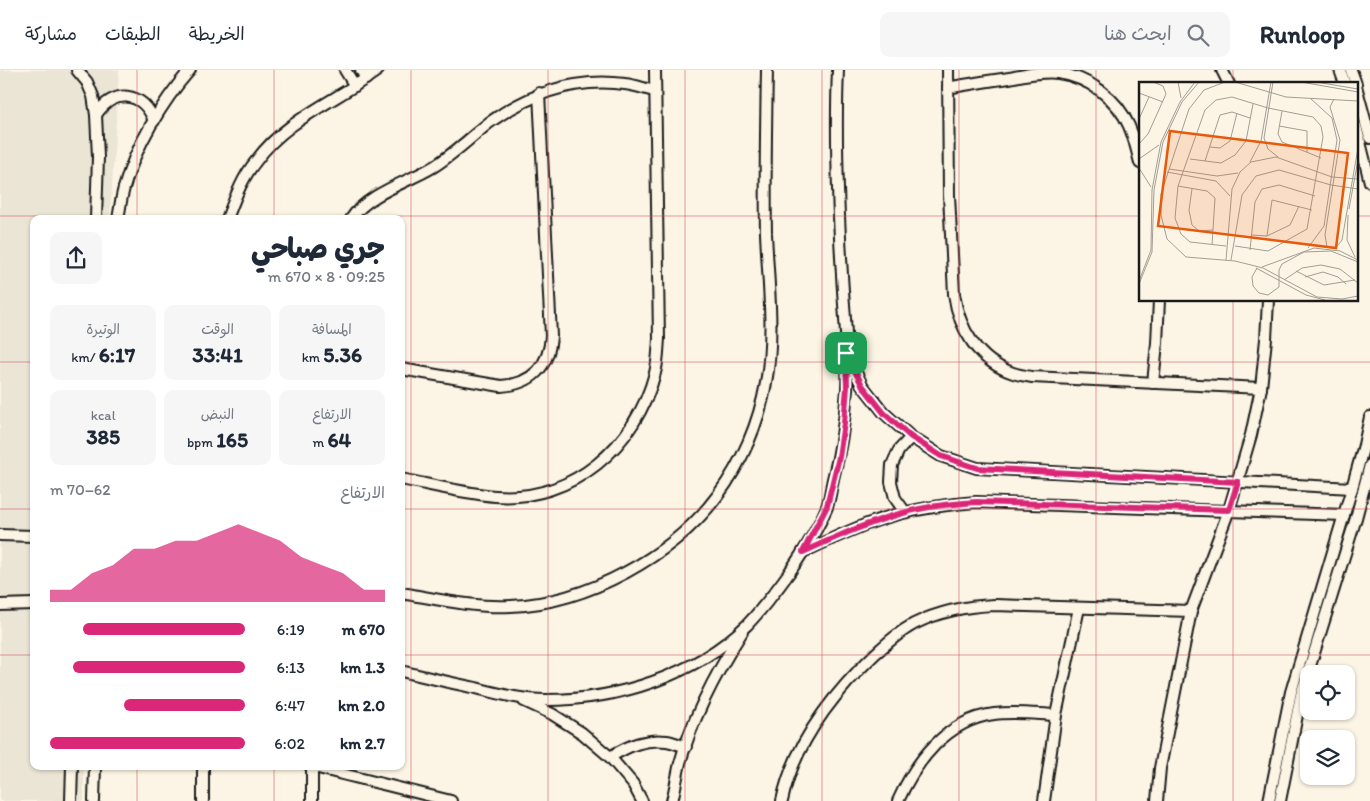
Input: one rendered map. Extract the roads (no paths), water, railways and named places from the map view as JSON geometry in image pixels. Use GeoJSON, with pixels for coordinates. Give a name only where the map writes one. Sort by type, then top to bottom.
{"type":"FeatureCollection","features":[{"type":"Feature","properties":{"kind":"street"},"geometry":{"type":"LineString","coordinates":[[77,70],[87,82],[93,96],[96,115],[98,157],[96,215]]}},
{"type":"Feature","properties":{"kind":"street"},"geometry":{"type":"LineString","coordinates":[[119,215],[124,188],[132,163],[154,121],[190,70]]}},
{"type":"Feature","properties":{"kind":"street"},"geometry":{"type":"LineString","coordinates":[[345,70],[354,86]]}},
{"type":"Feature","properties":{"kind":"street"},"geometry":{"type":"LineString","coordinates":[[229,215],[239,188],[256,160],[278,136],[354,86],[364,74],[378,70]]}},
{"type":"Feature","properties":{"kind":"street"},"geometry":{"type":"LineString","coordinates":[[405,480],[496,496],[523,495],[549,490],[574,479],[597,465],[617,446],[633,425],[645,403],[656,372],[659,339],[655,70]]}},
{"type":"Feature","properties":{"kind":"street"},"geometry":{"type":"LineString","coordinates":[[405,594],[479,606],[511,606],[541,603],[570,596],[626,573],[651,557],[676,539],[698,519],[718,495],[735,470],[756,420],[766,383],[770,352],[766,231],[767,70]]}},
{"type":"Feature","properties":{"kind":"street"},"geometry":{"type":"LineString","coordinates":[[672,801],[680,764],[697,715],[719,668],[747,624],[777,590],[803,552],[827,506],[839,457],[847,387],[838,201],[836,97],[838,70]]}},
{"type":"Feature","properties":{"kind":"street"},"geometry":{"type":"LineString","coordinates":[[948,70],[949,195],[954,294],[956,309],[961,323],[976,348],[1000,367],[1013,373],[1032,377],[1261,388]]}},
{"type":"Feature","properties":{"kind":"street"},"geometry":{"type":"LineString","coordinates":[[1222,70],[1227,82]]}},
{"type":"Feature","properties":{"kind":"street"},"geometry":{"type":"LineString","coordinates":[[948,88],[1040,72],[1058,73],[1076,78],[1093,85],[1108,96],[1120,110],[1129,126],[1139,160]]}},
{"type":"Feature","properties":{"kind":"street"},"geometry":{"type":"LineString","coordinates":[[353,215],[370,199],[439,163],[490,123],[539,93],[568,85],[597,82],[626,84],[655,91]]}},
{"type":"Feature","properties":{"kind":"street"},"geometry":{"type":"LineString","coordinates":[[405,371],[501,386],[513,386],[533,376],[547,358],[551,336],[539,93]]}},
{"type":"Feature","properties":{"kind":"street"},"geometry":{"type":"LineString","coordinates":[[96,115],[101,107],[109,101],[118,97],[127,97],[136,99],[144,104],[154,121]]}},
{"type":"Feature","properties":{"kind":"street"},"geometry":{"type":"LineString","coordinates":[[1358,100],[1360,115],[1370,138]]}},
{"type":"Feature","properties":{"kind":"street"},"geometry":{"type":"LineString","coordinates":[[1358,133],[1370,182]]}},
{"type":"Feature","properties":{"kind":"street"},"geometry":{"type":"LineString","coordinates":[[1153,383],[1159,301]]}},
{"type":"Feature","properties":{"kind":"street"},"geometry":{"type":"LineString","coordinates":[[1157,801],[1160,768],[1191,611],[1229,510],[1251,435],[1261,388],[1268,301]]}},
{"type":"Feature","properties":{"kind":"street"},"geometry":{"type":"LineString","coordinates":[[846,353],[862,385],[884,413],[911,437],[941,456],[977,468],[1352,488]]}},
{"type":"Feature","properties":{"kind":"street"},"geometry":{"type":"LineString","coordinates":[[1269,801],[1291,692],[1352,488],[1370,417]]}},
{"type":"Feature","properties":{"kind":"street"},"geometry":{"type":"LineString","coordinates":[[905,512],[895,498],[891,482],[892,465],[899,450],[911,437]]}},
{"type":"Feature","properties":{"kind":"street"},"geometry":{"type":"LineString","coordinates":[[1280,801],[1301,695],[1356,518],[1370,465]]}},
{"type":"Feature","properties":{"kind":"street"},"geometry":{"type":"LineString","coordinates":[[803,552],[870,523],[905,512],[940,505],[976,502],[1344,515]]}},
{"type":"Feature","properties":{"kind":"street"},"geometry":{"type":"LineString","coordinates":[[0,535],[30,536]]}},
{"type":"Feature","properties":{"kind":"street"},"geometry":{"type":"LineString","coordinates":[[0,605],[30,604]]}},
{"type":"Feature","properties":{"kind":"street"},"geometry":{"type":"LineString","coordinates":[[782,801],[794,764],[808,734],[837,694],[859,670],[897,635],[932,616],[953,609],[974,606],[1191,611]]}},
{"type":"Feature","properties":{"kind":"street"},"geometry":{"type":"LineString","coordinates":[[1044,801],[1056,715],[1079,608]]}},
{"type":"Feature","properties":{"kind":"street"},"geometry":{"type":"LineString","coordinates":[[519,699],[568,700],[617,693],[641,686],[664,678],[686,667],[721,645],[747,624]]}},
{"type":"Feature","properties":{"kind":"street"},"geometry":{"type":"LineString","coordinates":[[405,672],[519,699],[552,714],[582,733],[610,757],[633,784],[642,801]]}},
{"type":"Feature","properties":{"kind":"street"},"geometry":{"type":"LineString","coordinates":[[898,801],[918,765],[933,746],[957,727],[974,719],[992,714],[1010,712],[1056,715]]}},
{"type":"Feature","properties":{"kind":"street"},"geometry":{"type":"LineString","coordinates":[[610,757],[627,746],[646,741],[667,741],[686,747]]}},
{"type":"Feature","properties":{"kind":"street"},"geometry":{"type":"LineString","coordinates":[[71,801],[72,770]]}},
{"type":"Feature","properties":{"kind":"street"},"geometry":{"type":"LineString","coordinates":[[94,801],[95,770]]}},
{"type":"Feature","properties":{"kind":"street"},"geometry":{"type":"LineString","coordinates":[[203,770],[203,801]]}},
{"type":"Feature","properties":{"kind":"street"},"geometry":{"type":"LineString","coordinates":[[311,770],[312,801]]}},
{"type":"Feature","properties":{"kind":"street"},"geometry":{"type":"LineString","coordinates":[[327,770],[451,801]]}}]}
